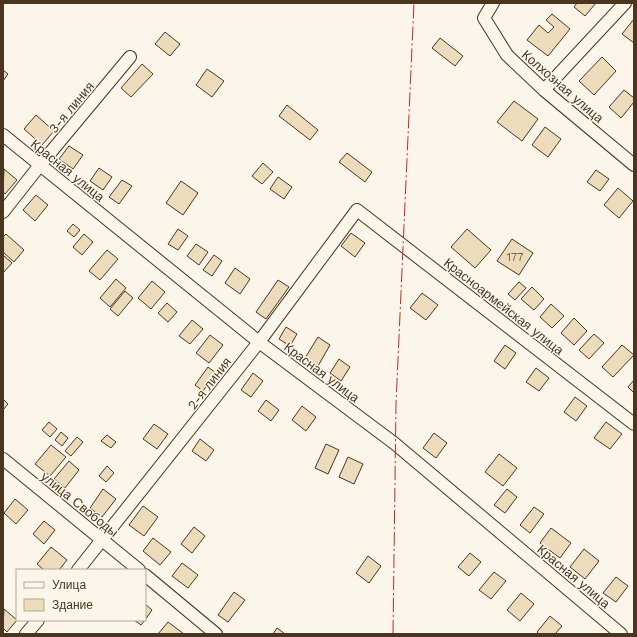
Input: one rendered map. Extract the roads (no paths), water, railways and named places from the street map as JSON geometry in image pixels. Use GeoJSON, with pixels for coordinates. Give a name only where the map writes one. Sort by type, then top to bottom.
{"type":"FeatureCollection","features":[{"type":"Feature","properties":{"kind":"street","name":"Колхозная улица"},"geometry":{"type":"LineString","coordinates":[[493,3],[484,18],[507,55],[544,90],[634,165]]}},
{"type":"Feature","properties":{"kind":"street"},"geometry":{"type":"LineString","coordinates":[[544,90],[625,3]]}},
{"type":"Feature","properties":{"kind":"street","name":"3-я линия"},"geometry":{"type":"LineString","coordinates":[[3,212],[130,57]]}},
{"type":"Feature","properties":{"kind":"street","name":"Красная улица"},"geometry":{"type":"LineString","coordinates":[[3,135],[260,342],[394,443],[621,634]]}},
{"type":"Feature","properties":{"kind":"street","name":"2-я линия"},"geometry":{"type":"LineString","coordinates":[[79,569],[260,342],[357,210]]}},
{"type":"Feature","properties":{"kind":"street","name":"Красноармейская улица"},"geometry":{"type":"LineString","coordinates":[[357,210],[634,424]]}},
{"type":"Feature","properties":{"kind":"street","name":"улица Свободы"},"geometry":{"type":"LineString","coordinates":[[3,459],[138,569]]}},
{"type":"Feature","properties":{"kind":"street"},"geometry":{"type":"LineString","coordinates":[[146,576],[216,634]]}},
{"type":"Feature","properties":{"kind":"street"},"geometry":{"type":"LineString","coordinates":[[26,634],[37,621]]}}]}
